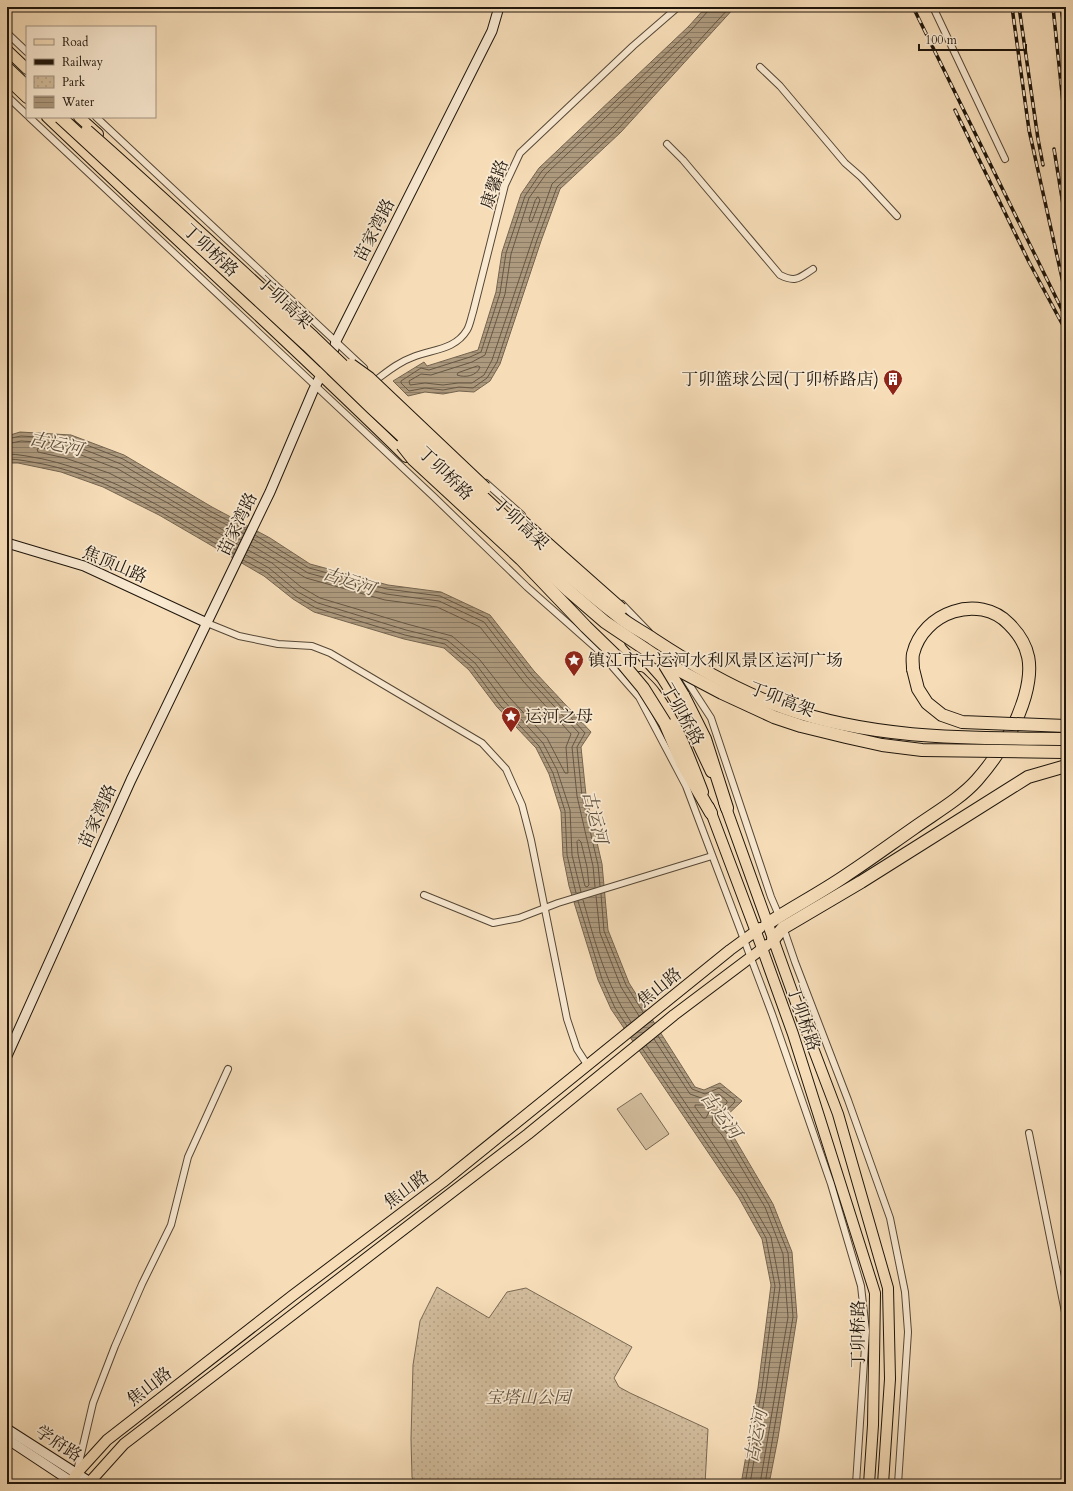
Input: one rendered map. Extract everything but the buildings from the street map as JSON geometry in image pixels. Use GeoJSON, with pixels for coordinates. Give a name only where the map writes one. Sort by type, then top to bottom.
{"type":"FeatureCollection","features":[{"type":"Feature","properties":{"kind":"highway"},"geometry":{"type":"LineString","coordinates":[[7,60],[26,77]]}},
{"type":"Feature","properties":{"kind":"highway"},"geometry":{"type":"LineString","coordinates":[[7,68],[26,86]]}},
{"type":"Feature","properties":{"kind":"highway","name":"丁卯高架"},"geometry":{"type":"LineString","coordinates":[[61,118],[307,345],[372,408],[572,586],[671,651],[735,686],[785,708],[853,726],[886,732],[923,735],[1065,739]]}},
{"type":"Feature","properties":{"kind":"highway","name":"丁卯高架"},"geometry":{"type":"LineString","coordinates":[[72,118],[314,338],[572,586],[605,622],[669,665],[749,706],[774,717],[801,726],[882,745],[922,750],[1064,752]]}},
{"type":"Feature","properties":{"kind":"highway"},"geometry":{"type":"LineString","coordinates":[[314,338],[369,378],[503,505],[634,621],[662,660],[683,695],[705,738],[727,808]]}},
{"type":"Feature","properties":{"kind":"highway"},"geometry":{"type":"LineString","coordinates":[[372,408],[413,459],[521,559],[618,658],[643,688],[665,723],[682,762],[711,813]]}},
{"type":"Feature","properties":{"kind":"highway"},"geometry":{"type":"LineString","coordinates":[[767,924],[844,877],[954,800],[976,780],[998,752],[1008,735],[1019,715],[1029,683],[1030,666],[1026,648],[1018,633],[1004,619],[989,612],[972,608],[957,610],[941,617],[927,628],[919,640],[913,654],[913,669],[918,689],[927,703],[942,715],[962,722],[1066,726]]}},
{"type":"Feature","properties":{"kind":"highway"},"geometry":{"type":"LineString","coordinates":[[773,940],[783,928],[861,882],[1028,777],[1066,766]]}},
{"type":"Feature","properties":{"kind":"main road"},"geometry":{"type":"LineString","coordinates":[[7,50],[26,68]]}},
{"type":"Feature","properties":{"kind":"main road"},"geometry":{"type":"LineString","coordinates":[[7,79],[26,97]]}},
{"type":"Feature","properties":{"kind":"main road","name":"丁卯桥路"},"geometry":{"type":"LineString","coordinates":[[48,118],[196,258],[322,374],[444,494],[611,644],[655,693],[673,722],[686,749],[711,813],[793,1034],[874,1293],[873,1425],[869,1484]]}},
{"type":"Feature","properties":{"kind":"main road","name":"丁卯桥路"},"geometry":{"type":"LineString","coordinates":[[80,118],[245,267],[305,326],[335,345],[626,638],[662,678],[681,708],[727,808],[767,924],[838,1114],[888,1288],[890,1379],[883,1484]]}},
{"type":"Feature","properties":{"kind":"main road","name":"焦山路"},"geometry":{"type":"LineString","coordinates":[[73,1481],[107,1440],[292,1296],[443,1182],[744,940],[767,924]]}},
{"type":"Feature","properties":{"kind":"main road","name":"焦山路"},"geometry":{"type":"LineString","coordinates":[[90,1483],[124,1444],[515,1143],[618,1062],[674,1015],[773,940]]}},
{"type":"Feature","properties":{"kind":"street","name":"苗家湾路"},"geometry":{"type":"LineString","coordinates":[[7,1056],[131,780],[270,492],[335,345],[492,31],[499,7]]}},
{"type":"Feature","properties":{"kind":"street","name":"康馨路"},"geometry":{"type":"LineString","coordinates":[[376,380],[414,356],[444,349],[458,341],[467,330],[475,305],[505,185],[520,153],[633,46],[678,7]]}},
{"type":"Feature","properties":{"kind":"street"},"geometry":{"type":"LineString","coordinates":[[932,7],[1005,159]]}},
{"type":"Feature","properties":{"kind":"street"},"geometry":{"type":"LineString","coordinates":[[7,33],[26,51]]}},
{"type":"Feature","properties":{"kind":"street"},"geometry":{"type":"LineString","coordinates":[[760,67],[780,86],[845,163],[861,177],[897,216]]}},
{"type":"Feature","properties":{"kind":"street"},"geometry":{"type":"LineString","coordinates":[[7,96],[26,114]]}},
{"type":"Feature","properties":{"kind":"street"},"geometry":{"type":"LineString","coordinates":[[30,118],[434,497],[527,587],[596,648],[639,697],[686,786],[772,1014],[831,1184],[861,1286],[866,1331],[856,1484]]}},
{"type":"Feature","properties":{"kind":"street"},"geometry":{"type":"LineString","coordinates":[[97,118],[335,345],[376,380],[450,451],[610,591],[661,644],[711,718],[771,897],[780,916],[795,962],[848,1100],[890,1218],[905,1292],[908,1332],[898,1484]]}},
{"type":"Feature","properties":{"kind":"street"},"geometry":{"type":"LineString","coordinates":[[667,144],[683,160],[780,275],[789,280],[798,279],[813,269]]}},
{"type":"Feature","properties":{"kind":"street","name":"焦顶山路"},"geometry":{"type":"LineString","coordinates":[[7,543],[84,566],[207,623]]}},
{"type":"Feature","properties":{"kind":"street"},"geometry":{"type":"LineString","coordinates":[[207,623],[239,636],[278,644],[312,646],[330,653],[482,743],[506,769],[522,805],[567,1019],[577,1049],[588,1066]]}},
{"type":"Feature","properties":{"kind":"street"},"geometry":{"type":"LineString","coordinates":[[424,895],[493,923],[519,918],[581,896],[712,856]]}},
{"type":"Feature","properties":{"kind":"street"},"geometry":{"type":"LineString","coordinates":[[73,1481],[93,1403],[115,1346],[142,1284],[171,1225],[188,1157],[228,1069]]}},
{"type":"Feature","properties":{"kind":"street"},"geometry":{"type":"LineString","coordinates":[[1029,1132],[1066,1317]]}},
{"type":"Feature","properties":{"kind":"street","name":"学府路"},"geometry":{"type":"LineString","coordinates":[[7,1429],[73,1481]]}},
{"type":"Feature","properties":{"kind":"street","name":"学府路"},"geometry":{"type":"LineString","coordinates":[[7,1438],[73,1481],[90,1483]]}},
{"type":"Feature","properties":{"kind":"green space"},"geometry":{"type":"Polygon","coordinates":[[[641,1093],[669,1134],[646,1150],[617,1109],[641,1093]]]}},
{"type":"Feature","properties":{"kind":"green space","name":"宝塔山公园"},"geometry":{"type":"Polygon","coordinates":[[[437,1287],[489,1318],[507,1292],[526,1288],[632,1347],[614,1378],[619,1387],[630,1393],[708,1429],[705,1484],[414,1484],[412,1477],[411,1439],[413,1365],[420,1321],[437,1287]]]}},
{"type":"Feature","properties":{"kind":"water"},"geometry":{"type":"Polygon","coordinates":[[[706,7],[735,7],[621,132],[560,189],[500,364],[490,381],[474,392],[459,391],[443,394],[425,392],[408,396],[393,381],[424,362],[427,366],[478,350],[496,292],[502,252],[521,194],[539,168],[689,26],[706,7]]]}},
{"type":"Feature","properties":{"kind":"water","name":"古运河"},"geometry":{"type":"Polygon","coordinates":[[[20,432],[71,435],[124,455],[212,507],[270,538],[310,564],[388,585],[441,592],[490,615],[534,671],[591,732],[581,747],[586,795],[602,864],[608,930],[629,983],[695,1087],[704,1090],[720,1083],[742,1101],[720,1122],[729,1129],[773,1204],[792,1252],[797,1317],[778,1438],[769,1484],[741,1484],[758,1388],[771,1285],[762,1239],[739,1198],[611,1009],[598,980],[569,886],[563,856],[561,812],[549,774],[536,748],[497,707],[469,670],[444,648],[404,639],[314,612],[293,599],[264,576],[159,515],[103,487],[61,472],[18,463],[7,463],[7,436],[20,432]]]}},
{"type":"Feature","properties":{"kind":"railway"},"geometry":{"type":"LineString","coordinates":[[913,7],[1066,318]]}},
{"type":"Feature","properties":{"kind":"railway"},"geometry":{"type":"LineString","coordinates":[[1012,7],[1029,130],[1066,296]]}},
{"type":"Feature","properties":{"kind":"railway"},"geometry":{"type":"LineString","coordinates":[[1019,7],[1043,165]]}},
{"type":"Feature","properties":{"kind":"railway"},"geometry":{"type":"LineString","coordinates":[[1053,7],[1066,132]]}},
{"type":"Feature","properties":{"kind":"railway"},"geometry":{"type":"LineString","coordinates":[[1061,7],[1066,41]]}},
{"type":"Feature","properties":{"kind":"railway"},"geometry":{"type":"LineString","coordinates":[[955,110],[1029,262],[1066,331]]}},
{"type":"Feature","properties":{"kind":"railway"},"geometry":{"type":"LineString","coordinates":[[1054,149],[1066,223]]}},
{"type":"Feature","properties":{"kind":"place","name":"丁卯篮球公园(丁卯桥路店)"},"geometry":{"type":"Point","coordinates":[893,396]}},
{"type":"Feature","properties":{"kind":"place","name":"镇江市古运河水利风景区运河广场"},"geometry":{"type":"Point","coordinates":[574,677]}},
{"type":"Feature","properties":{"kind":"place","name":"运河之母"},"geometry":{"type":"Point","coordinates":[511,733]}}]}
